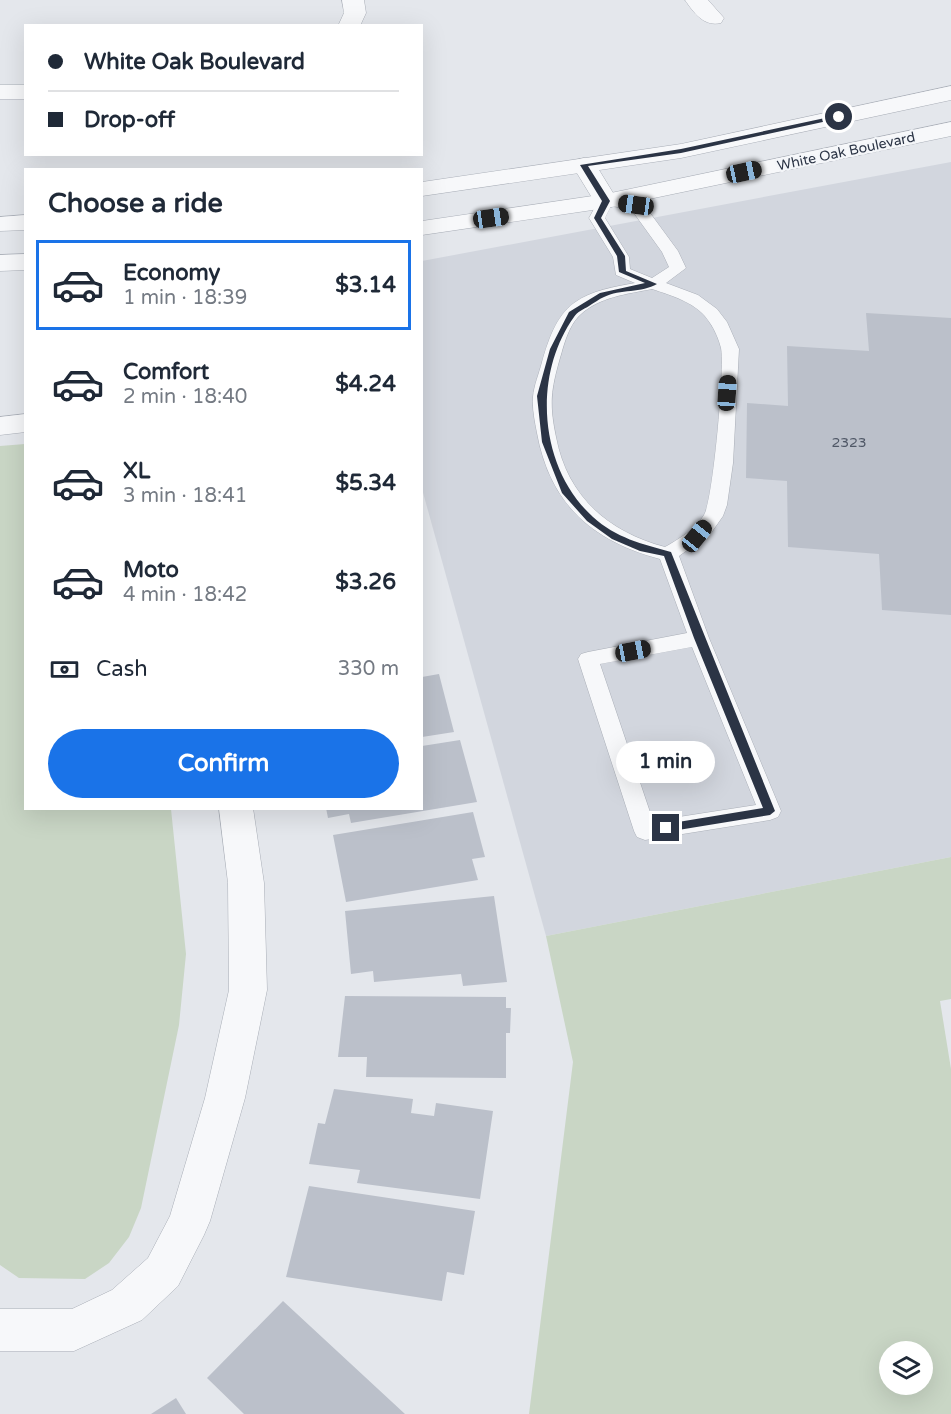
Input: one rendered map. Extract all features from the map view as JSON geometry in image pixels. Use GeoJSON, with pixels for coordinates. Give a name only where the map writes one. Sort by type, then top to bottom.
{"type":"FeatureCollection","features":[{"type":"Feature","properties":{"kind":"street"},"geometry":{"type":"LineString","coordinates":[[350,24],[355,14],[352,0]]}},
{"type":"Feature","properties":{"kind":"street"},"geometry":{"type":"LineString","coordinates":[[696,0],[713,18]]}},
{"type":"Feature","properties":{"kind":"street"},"geometry":{"type":"LineString","coordinates":[[0,92],[24,92]]}},
{"type":"Feature","properties":{"kind":"street"},"geometry":{"type":"LineString","coordinates":[[423,189],[681,151],[951,93]]}},
{"type":"Feature","properties":{"kind":"street","name":"White Oak Boulevard"},"geometry":{"type":"LineString","coordinates":[[423,228],[606,201],[951,129]]}},
{"type":"Feature","properties":{"kind":"street"},"geometry":{"type":"LineString","coordinates":[[584,165],[606,201]]}},
{"type":"Feature","properties":{"kind":"street"},"geometry":{"type":"LineString","coordinates":[[0,224],[24,222]]}},
{"type":"Feature","properties":{"kind":"street"},"geometry":{"type":"LineString","coordinates":[[0,263],[24,262]]}},
{"type":"Feature","properties":{"kind":"street"},"geometry":{"type":"LineString","coordinates":[[0,426],[24,423]]}},
{"type":"Feature","properties":{"kind":"street"},"geometry":{"type":"LineString","coordinates":[[0,1330],[74,1330],[127,1305],[164,1272],[189,1221],[225,1098],[248,990],[246,883],[236,810]]}},
{"type":"Feature","properties":{"kind":"lane"},"geometry":{"type":"LineString","coordinates":[[606,201],[597,218],[621,256],[622,272],[653,284],[677,292],[708,307],[724,330],[730,349],[721,479],[715,513],[697,536],[668,554],[644,549],[615,537],[590,519],[565,490],[546,442],[541,396],[554,349],[572,314],[603,294],[653,284],[678,268],[670,251],[636,205],[606,201]]}},
{"type":"Feature","properties":{"kind":"lane"},"geometry":{"type":"LineString","coordinates":[[668,554],[699,638],[770,811],[645,831],[588,659],[699,638]]}},
{"type":"Feature","properties":{"kind":"shaded area"},"geometry":{"type":"Polygon","coordinates":[[[951,162],[951,857],[546,936],[423,493],[423,261],[951,162]]]}},
{"type":"Feature","properties":{"kind":"green space"},"geometry":{"type":"Polygon","coordinates":[[[24,444],[24,810],[171,810],[186,954],[179,1025],[141,1208],[129,1237],[109,1263],[85,1279],[19,1278],[0,1265],[0,446],[24,444]]]}},
{"type":"Feature","properties":{"kind":"green space"},"geometry":{"type":"Polygon","coordinates":[[[951,857],[951,999],[940,1001],[951,1069],[951,1414],[529,1414],[573,1062],[546,936],[951,857]]]}},
{"type":"Feature","properties":{"kind":"building"},"geometry":{"type":"Polygon","coordinates":[[[866,313],[951,318],[951,615],[882,610],[879,554],[788,547],[787,481],[746,478],[747,403],[788,406],[787,346],[869,351],[866,313]]]}},
{"type":"Feature","properties":{"kind":"building"},"geometry":{"type":"Polygon","coordinates":[[[439,674],[454,732],[423,737],[423,677],[439,674]]]}},
{"type":"Feature","properties":{"kind":"building"},"geometry":{"type":"Polygon","coordinates":[[[460,740],[477,802],[351,823],[349,814],[328,818],[326,810],[423,810],[423,746],[460,740]]]}},
{"type":"Feature","properties":{"kind":"building"},"geometry":{"type":"Polygon","coordinates":[[[473,812],[485,857],[472,859],[478,880],[346,902],[333,835],[473,812]]]}},
{"type":"Feature","properties":{"kind":"building"},"geometry":{"type":"Polygon","coordinates":[[[494,896],[507,982],[463,986],[461,974],[374,982],[373,971],[351,974],[345,911],[494,896]]]}},
{"type":"Feature","properties":{"kind":"building"},"geometry":{"type":"Polygon","coordinates":[[[345,996],[506,997],[506,1008],[511,1008],[510,1033],[506,1033],[506,1078],[366,1077],[367,1057],[338,1057],[345,996]]]}},
{"type":"Feature","properties":{"kind":"building"},"geometry":{"type":"Polygon","coordinates":[[[334,1089],[413,1099],[411,1113],[434,1116],[436,1103],[493,1111],[480,1199],[357,1183],[360,1170],[309,1164],[318,1123],[325,1124],[334,1089]]]}},
{"type":"Feature","properties":{"kind":"building"},"geometry":{"type":"Polygon","coordinates":[[[309,1186],[475,1211],[464,1275],[447,1272],[442,1301],[286,1277],[309,1186]]]}},
{"type":"Feature","properties":{"kind":"building"},"geometry":{"type":"Polygon","coordinates":[[[283,1301],[405,1414],[244,1414],[207,1378],[283,1301]]]}},
{"type":"Feature","properties":{"kind":"building"},"geometry":{"type":"Polygon","coordinates":[[[176,1398],[186,1414],[151,1414],[176,1398]]]}},
{"type":"Feature","properties":{"kind":"route"},"geometry":{"type":"LineString","coordinates":[[666,828],[770,811],[699,638],[668,554],[644,549],[615,537],[590,519],[565,490],[546,442],[541,396],[554,349],[572,314],[603,294],[653,284],[622,272],[621,256],[597,218],[606,201],[584,165],[681,151],[839,117]]}}]}
